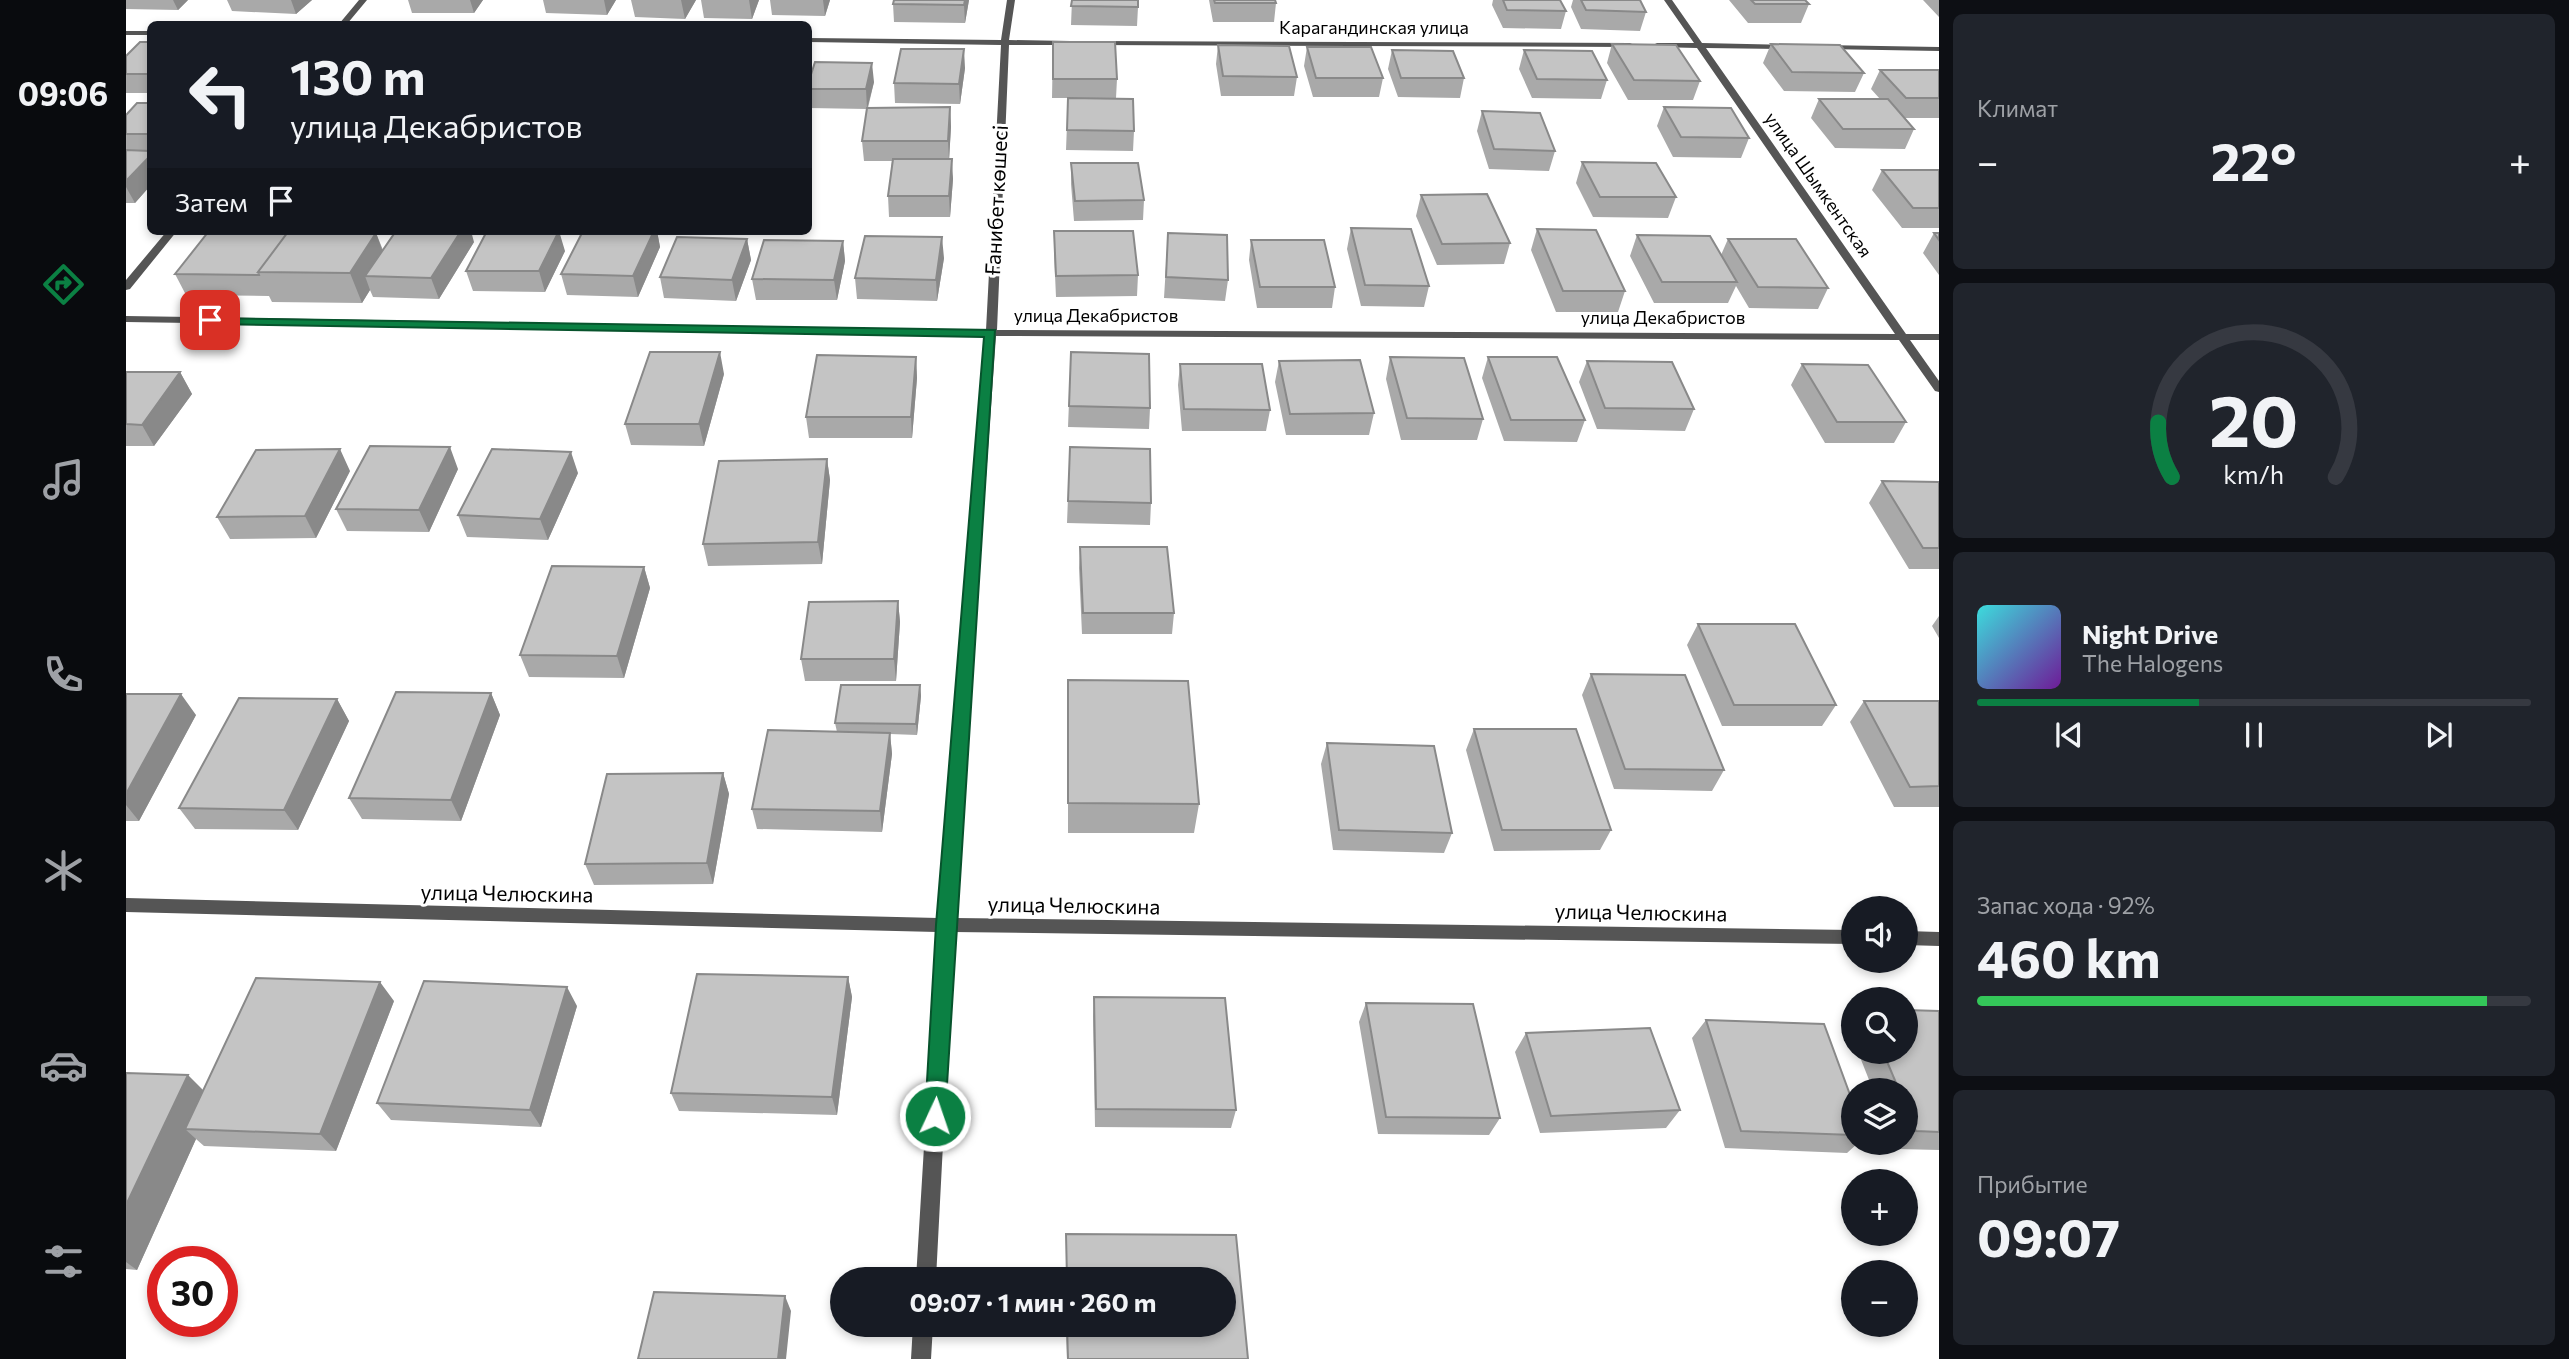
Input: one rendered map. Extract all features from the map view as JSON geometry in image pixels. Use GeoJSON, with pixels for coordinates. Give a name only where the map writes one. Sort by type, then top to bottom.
{"type":"FeatureCollection","features":[{"type":"Feature","properties":{"kind":"street"},"geometry":{"type":"LineString","coordinates":[[346,21],[363,0]]}},
{"type":"Feature","properties":{"kind":"street","name":"Ғанибет көшесі"},"geometry":{"type":"LineString","coordinates":[[927,1267],[946,925],[991,333],[1005,42],[1011,0]]}},
{"type":"Feature","properties":{"kind":"street","name":"улица Шымкентская"},"geometry":{"type":"LineString","coordinates":[[1668,0],[1939,389]]}},
{"type":"Feature","properties":{"kind":"street"},"geometry":{"type":"LineString","coordinates":[[126,33],[147,33]]}},
{"type":"Feature","properties":{"kind":"street"},"geometry":{"type":"LineString","coordinates":[[812,40],[1075,43]]}},
{"type":"Feature","properties":{"kind":"street","name":"Карагандинская улица"},"geometry":{"type":"LineString","coordinates":[[1089,43],[1794,47]]}},
{"type":"Feature","properties":{"kind":"street"},"geometry":{"type":"LineString","coordinates":[[1820,47],[1939,49]]}},
{"type":"Feature","properties":{"kind":"street"},"geometry":{"type":"LineString","coordinates":[[126,287],[170,235]]}},
{"type":"Feature","properties":{"kind":"street","name":"улица Декабристов"},"geometry":{"type":"LineString","coordinates":[[126,319],[991,333],[1939,337]]}},
{"type":"Feature","properties":{"kind":"street","name":"улица Челюскина"},"geometry":{"type":"LineString","coordinates":[[126,905],[946,925],[1841,937]]}},
{"type":"Feature","properties":{"kind":"street"},"geometry":{"type":"LineString","coordinates":[[1918,938],[1939,939]]}},
{"type":"Feature","properties":{"kind":"street"},"geometry":{"type":"LineString","coordinates":[[921,1359],[922,1337]]}},
{"type":"Feature","properties":{"kind":"building"},"geometry":{"type":"Polygon","coordinates":[[[894,0],[965,0],[964,5],[893,4],[894,0]]]}},
{"type":"Feature","properties":{"kind":"building"},"geometry":{"type":"Polygon","coordinates":[[[1072,0],[1138,0],[1138,7],[1071,6],[1072,0]]]}},
{"type":"Feature","properties":{"kind":"building"},"geometry":{"type":"Polygon","coordinates":[[[1214,0],[1275,0],[1276,3],[1215,3],[1214,0]]]}},
{"type":"Feature","properties":{"kind":"building"},"geometry":{"type":"Polygon","coordinates":[[[1503,0],[1560,0],[1566,11],[1507,10],[1503,0]]]}},
{"type":"Feature","properties":{"kind":"building"},"geometry":{"type":"Polygon","coordinates":[[[1581,0],[1640,0],[1646,12],[1586,10],[1581,0]]]}},
{"type":"Feature","properties":{"kind":"building"},"geometry":{"type":"Polygon","coordinates":[[[1751,0],[1805,0],[1809,4],[1755,4],[1751,0]]]}},
{"type":"Feature","properties":{"kind":"building"},"geometry":{"type":"Polygon","coordinates":[[[140,42],[147,42],[147,74],[126,74],[126,56],[140,42]]]}},
{"type":"Feature","properties":{"kind":"building"},"geometry":{"type":"Polygon","coordinates":[[[1053,42],[1115,42],[1117,79],[1053,79],[1053,42]]]}},
{"type":"Feature","properties":{"kind":"building"},"geometry":{"type":"Polygon","coordinates":[[[1612,44],[1676,45],[1700,81],[1634,80],[1612,44]]]}},
{"type":"Feature","properties":{"kind":"building"},"geometry":{"type":"Polygon","coordinates":[[[1771,44],[1840,45],[1864,73],[1792,72],[1771,44]]]}},
{"type":"Feature","properties":{"kind":"building"},"geometry":{"type":"Polygon","coordinates":[[[1218,45],[1289,46],[1297,77],[1223,76],[1218,45]]]}},
{"type":"Feature","properties":{"kind":"building"},"geometry":{"type":"Polygon","coordinates":[[[1307,47],[1371,47],[1383,78],[1316,78],[1307,47]]]}},
{"type":"Feature","properties":{"kind":"building"},"geometry":{"type":"Polygon","coordinates":[[[901,49],[964,49],[959,84],[894,83],[901,49]]]}},
{"type":"Feature","properties":{"kind":"building"},"geometry":{"type":"Polygon","coordinates":[[[1392,50],[1453,51],[1464,78],[1401,78],[1392,50]]]}},
{"type":"Feature","properties":{"kind":"building"},"geometry":{"type":"Polygon","coordinates":[[[1524,50],[1592,51],[1607,80],[1537,79],[1524,50]]]}},
{"type":"Feature","properties":{"kind":"building"},"geometry":{"type":"Polygon","coordinates":[[[815,62],[872,63],[866,89],[812,89],[815,62]]]}},
{"type":"Feature","properties":{"kind":"building"},"geometry":{"type":"Polygon","coordinates":[[[1880,70],[1939,70],[1939,98],[1906,98],[1880,70]]]}},
{"type":"Feature","properties":{"kind":"building"},"geometry":{"type":"Polygon","coordinates":[[[1068,98],[1133,99],[1134,131],[1067,130],[1068,98]]]}},
{"type":"Feature","properties":{"kind":"building"},"geometry":{"type":"Polygon","coordinates":[[[1819,99],[1888,99],[1914,129],[1843,129],[1819,99]]]}},
{"type":"Feature","properties":{"kind":"building"},"geometry":{"type":"Polygon","coordinates":[[[137,103],[147,103],[147,134],[126,134],[126,115],[137,103]]]}},
{"type":"Feature","properties":{"kind":"building"},"geometry":{"type":"Polygon","coordinates":[[[950,107],[948,141],[862,141],[867,108],[950,107]]]}},
{"type":"Feature","properties":{"kind":"building"},"geometry":{"type":"Polygon","coordinates":[[[1664,107],[1731,108],[1749,138],[1681,137],[1664,107]]]}},
{"type":"Feature","properties":{"kind":"building"},"geometry":{"type":"Polygon","coordinates":[[[1482,111],[1540,113],[1555,151],[1494,149],[1482,111]]]}},
{"type":"Feature","properties":{"kind":"building"},"geometry":{"type":"Polygon","coordinates":[[[126,150],[147,151],[147,159],[126,181],[126,150]]]}},
{"type":"Feature","properties":{"kind":"building"},"geometry":{"type":"Polygon","coordinates":[[[893,159],[952,159],[949,196],[888,196],[893,159]]]}},
{"type":"Feature","properties":{"kind":"building"},"geometry":{"type":"Polygon","coordinates":[[[1582,162],[1656,163],[1676,197],[1600,197],[1582,162]]]}},
{"type":"Feature","properties":{"kind":"building"},"geometry":{"type":"Polygon","coordinates":[[[1071,163],[1138,163],[1144,200],[1075,201],[1071,163]]]}},
{"type":"Feature","properties":{"kind":"building"},"geometry":{"type":"Polygon","coordinates":[[[1882,170],[1939,170],[1939,208],[1913,208],[1882,170]]]}},
{"type":"Feature","properties":{"kind":"building"},"geometry":{"type":"Polygon","coordinates":[[[1487,194],[1510,243],[1442,244],[1421,195],[1487,194]]]}},
{"type":"Feature","properties":{"kind":"building"},"geometry":{"type":"Polygon","coordinates":[[[1351,228],[1411,229],[1429,286],[1365,285],[1351,228]]]}},
{"type":"Feature","properties":{"kind":"building"},"geometry":{"type":"Polygon","coordinates":[[[1537,229],[1596,230],[1625,291],[1563,291],[1537,229]]]}},
{"type":"Feature","properties":{"kind":"building"},"geometry":{"type":"Polygon","coordinates":[[[1054,231],[1133,231],[1138,275],[1056,276],[1054,231]]]}},
{"type":"Feature","properties":{"kind":"building"},"geometry":{"type":"Polygon","coordinates":[[[1168,233],[1227,235],[1228,280],[1166,277],[1168,233]]]}},
{"type":"Feature","properties":{"kind":"building"},"geometry":{"type":"Polygon","coordinates":[[[206,235],[286,235],[258,272],[259,275],[175,274],[206,235]]]}},
{"type":"Feature","properties":{"kind":"building"},"geometry":{"type":"Polygon","coordinates":[[[286,235],[375,235],[350,273],[258,272],[286,235]]]}},
{"type":"Feature","properties":{"kind":"building"},"geometry":{"type":"Polygon","coordinates":[[[393,235],[458,235],[431,278],[365,276],[393,235]]]}},
{"type":"Feature","properties":{"kind":"building"},"geometry":{"type":"Polygon","coordinates":[[[485,235],[557,235],[539,271],[466,271],[485,235]]]}},
{"type":"Feature","properties":{"kind":"building"},"geometry":{"type":"Polygon","coordinates":[[[581,235],[652,235],[633,276],[561,274],[581,235]]]}},
{"type":"Feature","properties":{"kind":"building"},"geometry":{"type":"Polygon","coordinates":[[[1637,235],[1710,236],[1737,282],[1662,282],[1637,235]]]}},
{"type":"Feature","properties":{"kind":"building"},"geometry":{"type":"Polygon","coordinates":[[[865,236],[942,237],[936,280],[855,278],[865,236]]]}},
{"type":"Feature","properties":{"kind":"building"},"geometry":{"type":"Polygon","coordinates":[[[677,237],[747,239],[732,280],[660,277],[677,237]]]}},
{"type":"Feature","properties":{"kind":"building"},"geometry":{"type":"Polygon","coordinates":[[[1728,239],[1796,239],[1828,288],[1758,287],[1728,239]]]}},
{"type":"Feature","properties":{"kind":"building"},"geometry":{"type":"Polygon","coordinates":[[[764,240],[843,241],[834,280],[752,279],[764,240]]]}},
{"type":"Feature","properties":{"kind":"building"},"geometry":{"type":"Polygon","coordinates":[[[1251,240],[1324,240],[1335,287],[1260,287],[1251,240]]]}},
{"type":"Feature","properties":{"kind":"building"},"geometry":{"type":"Polygon","coordinates":[[[650,352],[720,352],[699,424],[625,424],[650,352]]]}},
{"type":"Feature","properties":{"kind":"building"},"geometry":{"type":"Polygon","coordinates":[[[1071,352],[1149,354],[1150,408],[1069,406],[1071,352]]]}},
{"type":"Feature","properties":{"kind":"building"},"geometry":{"type":"Polygon","coordinates":[[[817,355],[916,357],[911,417],[806,417],[817,355]]]}},
{"type":"Feature","properties":{"kind":"building"},"geometry":{"type":"Polygon","coordinates":[[[1390,357],[1464,358],[1483,419],[1407,418],[1390,357]]]}},
{"type":"Feature","properties":{"kind":"building"},"geometry":{"type":"Polygon","coordinates":[[[1488,357],[1557,357],[1585,420],[1511,420],[1488,357]]]}},
{"type":"Feature","properties":{"kind":"building"},"geometry":{"type":"Polygon","coordinates":[[[1360,360],[1374,413],[1290,414],[1279,361],[1360,360]]]}},
{"type":"Feature","properties":{"kind":"building"},"geometry":{"type":"Polygon","coordinates":[[[1587,361],[1672,362],[1694,409],[1605,408],[1587,361]]]}},
{"type":"Feature","properties":{"kind":"building"},"geometry":{"type":"Polygon","coordinates":[[[1180,364],[1262,364],[1270,410],[1184,409],[1180,364]]]}},
{"type":"Feature","properties":{"kind":"building"},"geometry":{"type":"Polygon","coordinates":[[[1802,364],[1868,365],[1906,422],[1837,422],[1802,364]]]}},
{"type":"Feature","properties":{"kind":"building"},"geometry":{"type":"Polygon","coordinates":[[[126,372],[180,372],[142,425],[126,424],[126,372]]]}},
{"type":"Feature","properties":{"kind":"building"},"geometry":{"type":"Polygon","coordinates":[[[370,446],[450,447],[419,510],[336,509],[370,446]]]}},
{"type":"Feature","properties":{"kind":"building"},"geometry":{"type":"Polygon","coordinates":[[[1070,447],[1150,449],[1151,503],[1068,501],[1070,447]]]}},
{"type":"Feature","properties":{"kind":"building"},"geometry":{"type":"Polygon","coordinates":[[[340,449],[305,516],[217,517],[256,450],[340,449]]]}},
{"type":"Feature","properties":{"kind":"building"},"geometry":{"type":"Polygon","coordinates":[[[492,449],[571,452],[540,519],[458,515],[492,449]]]}},
{"type":"Feature","properties":{"kind":"building"},"geometry":{"type":"Polygon","coordinates":[[[827,459],[818,542],[703,544],[719,461],[827,459]]]}},
{"type":"Feature","properties":{"kind":"building"},"geometry":{"type":"Polygon","coordinates":[[[1882,481],[1939,482],[1939,548],[1923,548],[1882,481]]]}},
{"type":"Feature","properties":{"kind":"building"},"geometry":{"type":"Polygon","coordinates":[[[1080,547],[1167,547],[1174,613],[1083,613],[1080,547]]]}},
{"type":"Feature","properties":{"kind":"building"},"geometry":{"type":"Polygon","coordinates":[[[552,566],[644,567],[617,656],[520,655],[552,566]]]}},
{"type":"Feature","properties":{"kind":"building"},"geometry":{"type":"Polygon","coordinates":[[[898,601],[894,659],[801,659],[809,602],[898,601]]]}},
{"type":"Feature","properties":{"kind":"building"},"geometry":{"type":"Polygon","coordinates":[[[1698,624],[1795,624],[1836,705],[1734,705],[1698,624]]]}},
{"type":"Feature","properties":{"kind":"building"},"geometry":{"type":"Polygon","coordinates":[[[1591,674],[1685,675],[1724,770],[1625,769],[1591,674]]]}},
{"type":"Feature","properties":{"kind":"building"},"geometry":{"type":"Polygon","coordinates":[[[1068,680],[1188,681],[1199,804],[1068,803],[1068,680]]]}},
{"type":"Feature","properties":{"kind":"building"},"geometry":{"type":"Polygon","coordinates":[[[841,685],[920,685],[916,724],[835,723],[841,685]]]}},
{"type":"Feature","properties":{"kind":"building"},"geometry":{"type":"Polygon","coordinates":[[[396,692],[491,693],[451,800],[349,798],[396,692]]]}},
{"type":"Feature","properties":{"kind":"building"},"geometry":{"type":"Polygon","coordinates":[[[126,694],[181,694],[126,794],[126,694]]]}},
{"type":"Feature","properties":{"kind":"building"},"geometry":{"type":"Polygon","coordinates":[[[239,698],[337,699],[284,810],[179,808],[239,698]]]}},
{"type":"Feature","properties":{"kind":"building"},"geometry":{"type":"Polygon","coordinates":[[[1864,701],[1939,701],[1939,786],[1910,787],[1864,701]]]}},
{"type":"Feature","properties":{"kind":"building"},"geometry":{"type":"Polygon","coordinates":[[[1474,729],[1576,729],[1611,830],[1502,830],[1474,729]]]}},
{"type":"Feature","properties":{"kind":"building"},"geometry":{"type":"Polygon","coordinates":[[[768,730],[890,733],[880,811],[752,809],[768,730]]]}},
{"type":"Feature","properties":{"kind":"building"},"geometry":{"type":"Polygon","coordinates":[[[1327,743],[1434,746],[1452,833],[1339,830],[1327,743]]]}},
{"type":"Feature","properties":{"kind":"building"},"geometry":{"type":"Polygon","coordinates":[[[723,773],[707,863],[585,864],[607,774],[723,773]]]}},
{"type":"Feature","properties":{"kind":"building"},"geometry":{"type":"Polygon","coordinates":[[[697,974],[848,977],[832,1097],[671,1093],[697,974]]]}},
{"type":"Feature","properties":{"kind":"building"},"geometry":{"type":"Polygon","coordinates":[[[256,978],[380,982],[320,1134],[185,1129],[256,978]]]}},
{"type":"Feature","properties":{"kind":"building"},"geometry":{"type":"Polygon","coordinates":[[[424,981],[567,987],[530,1110],[377,1103],[424,981]]]}},
{"type":"Feature","properties":{"kind":"building"},"geometry":{"type":"Polygon","coordinates":[[[1094,997],[1225,998],[1236,1110],[1096,1109],[1094,997]]]}},
{"type":"Feature","properties":{"kind":"building"},"geometry":{"type":"Polygon","coordinates":[[[1366,1003],[1473,1004],[1500,1118],[1386,1117],[1366,1003]]]}},
{"type":"Feature","properties":{"kind":"building"},"geometry":{"type":"Polygon","coordinates":[[[1918,1010],[1939,1011],[1939,1132],[1918,1131],[1918,1078],[1894,1078],[1888,1064],[1918,1064],[1918,1010]]]}},
{"type":"Feature","properties":{"kind":"building"},"geometry":{"type":"Polygon","coordinates":[[[1706,1020],[1824,1024],[1844,1078],[1841,1078],[1841,1135],[1741,1131],[1706,1020]]]}},
{"type":"Feature","properties":{"kind":"building"},"geometry":{"type":"Polygon","coordinates":[[[1650,1028],[1680,1110],[1551,1116],[1526,1033],[1650,1028]]]}},
{"type":"Feature","properties":{"kind":"building"},"geometry":{"type":"Polygon","coordinates":[[[126,1073],[188,1075],[126,1205],[126,1073]]]}},
{"type":"Feature","properties":{"kind":"building"},"geometry":{"type":"Polygon","coordinates":[[[1066,1234],[1236,1235],[1248,1359],[1068,1359],[1067,1337],[1236,1337],[1236,1267],[1067,1267],[1066,1234]]]}},
{"type":"Feature","properties":{"kind":"building"},"geometry":{"type":"Polygon","coordinates":[[[654,1292],[785,1296],[778,1359],[638,1359],[654,1292]]]}},
{"type":"Feature","properties":{"kind":"route"},"geometry":{"type":"LineString","coordinates":[[210,320],[991,333],[946,925],[935,1116]]}}]}
